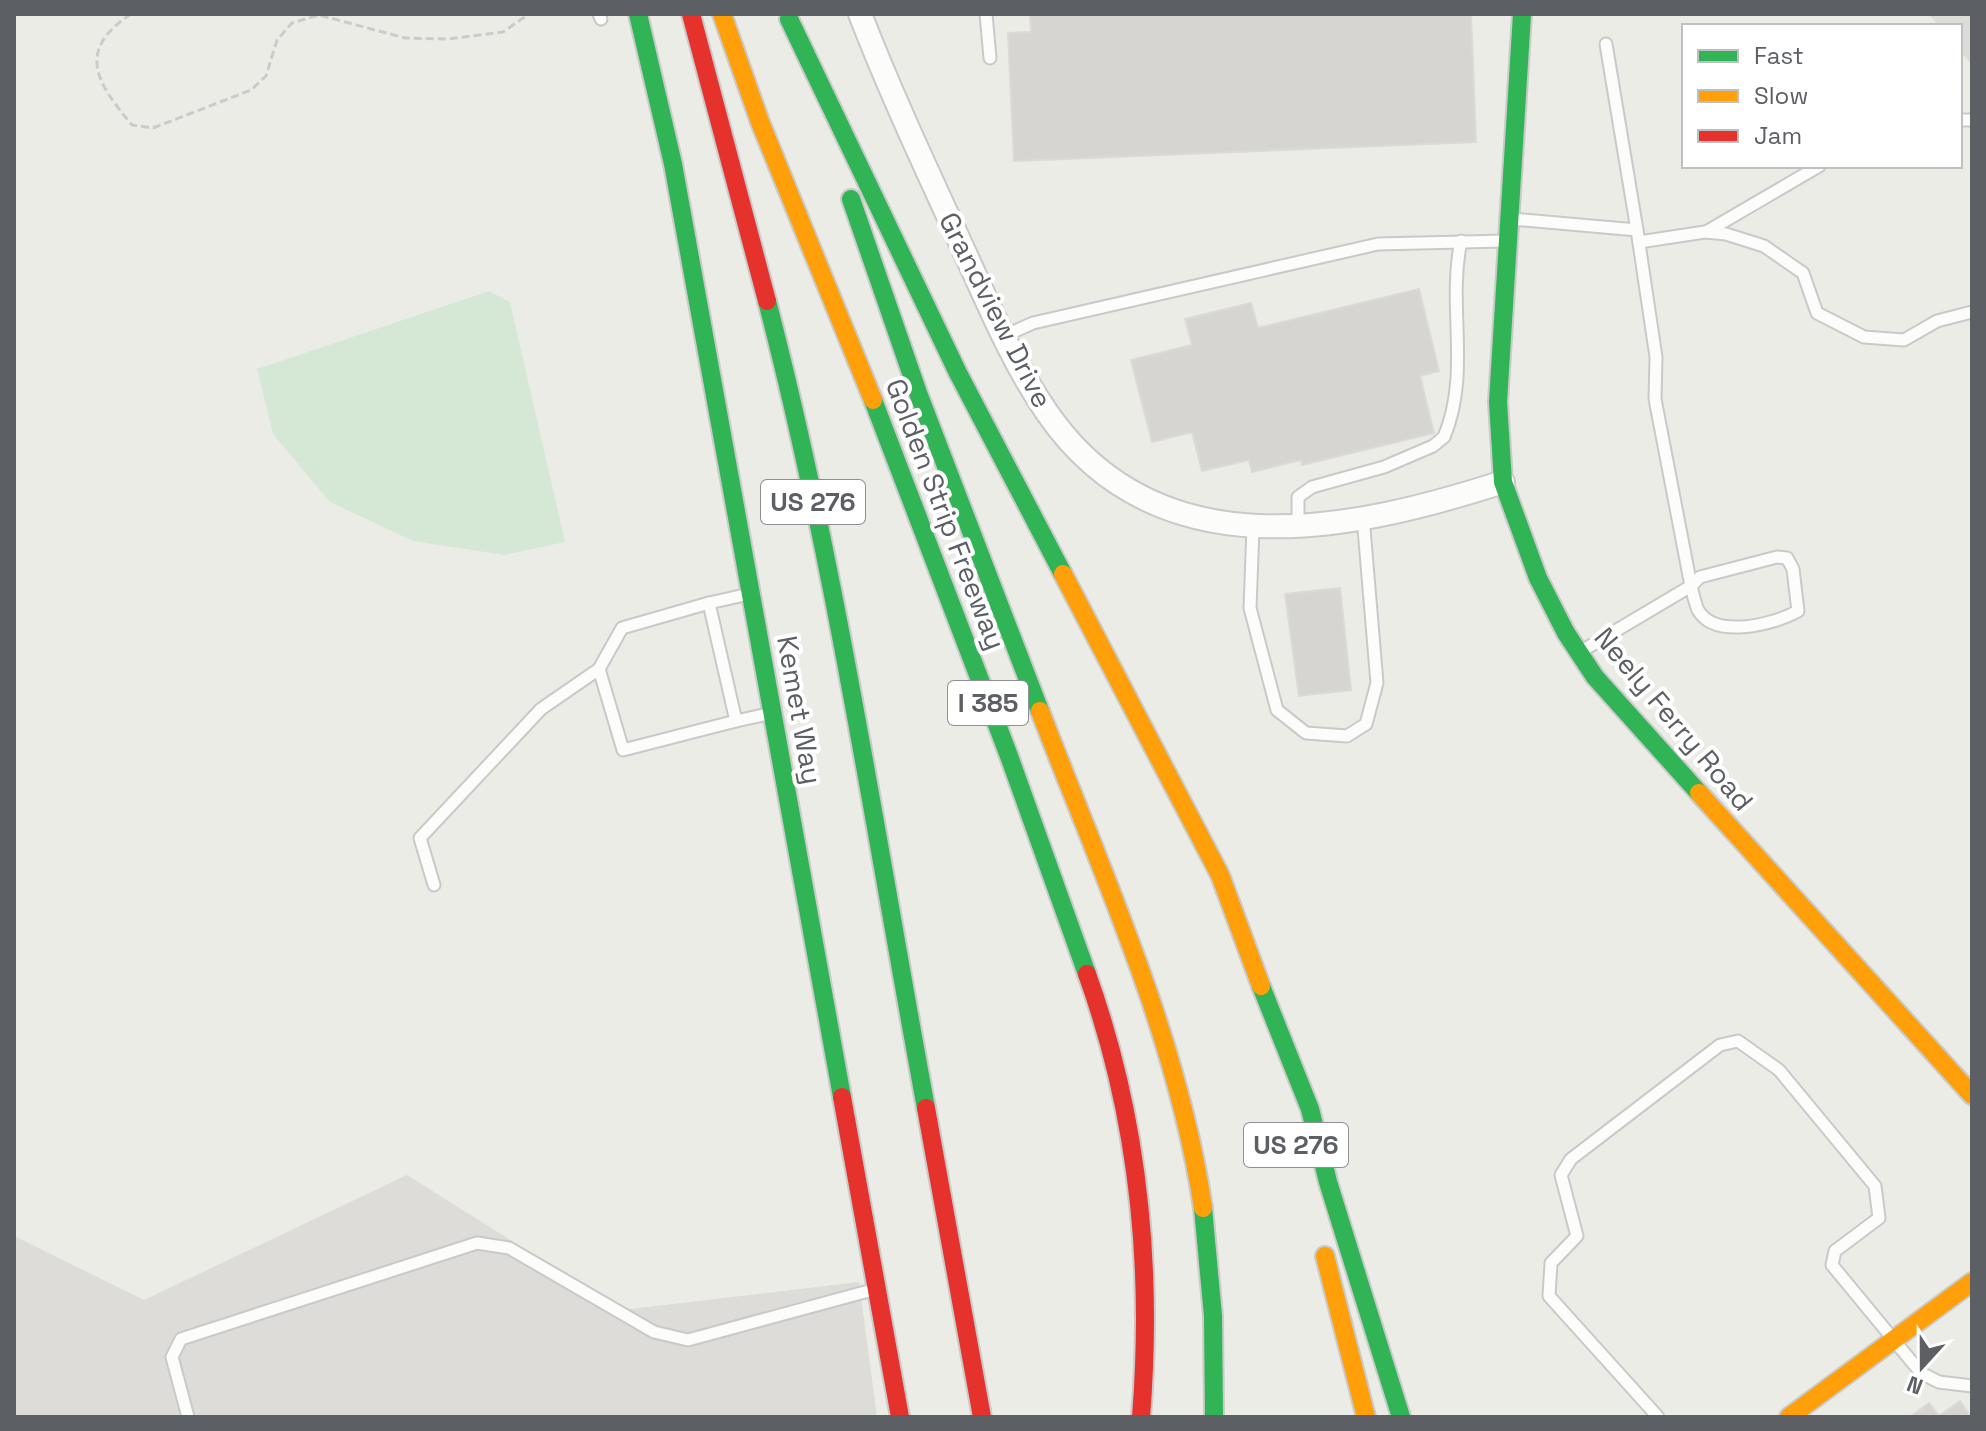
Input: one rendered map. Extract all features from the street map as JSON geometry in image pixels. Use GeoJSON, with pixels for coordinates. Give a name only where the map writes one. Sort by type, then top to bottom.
{"type":"FeatureCollection","features":[{"type":"Feature","properties":{"kind":"main road","name":"Kemet Way"},"geometry":{"type":"LineString","coordinates":[[638,14],[673,164],[900,1417]]}},
{"type":"Feature","properties":{"kind":"main road","name":"US 276"},"geometry":{"type":"LineString","coordinates":[[691,14],[789,386],[827,568],[982,1417]]}},
{"type":"Feature","properties":{"kind":"main road","name":"Golden Strip Freeway"},"geometry":{"type":"LineString","coordinates":[[722,14],[760,122],[842,320],[1009,756],[1105,1024],[1119,1072],[1145,1253],[1146,1352],[1141,1417]]}},
{"type":"Feature","properties":{"kind":"main road","name":"Neely Ferry Road"},"geometry":{"type":"LineString","coordinates":[[1522,14],[1498,402],[1503,482],[1538,578],[1579,653],[1634,723],[1972,1095]]}},
{"type":"Feature","properties":{"kind":"main road","name":"Golden Strip Freeway"},"geometry":{"type":"LineString","coordinates":[[788,16],[918,393],[1152,1002],[1181,1098],[1196,1163],[1213,1294],[1214,1417]]}},
{"type":"Feature","properties":{"kind":"main road"},"geometry":{"type":"LineString","coordinates":[[788,16],[958,373],[1220,875],[1281,1042],[1310,1109],[1328,1182],[1401,1417]]}},
{"type":"Feature","properties":{"kind":"main road"},"geometry":{"type":"LineString","coordinates":[[1220,875],[1277,1081]]}},
{"type":"Feature","properties":{"kind":"main road"},"geometry":{"type":"LineString","coordinates":[[1320,1233],[1366,1417]]}},
{"type":"Feature","properties":{"kind":"main road"},"geometry":{"type":"LineString","coordinates":[[1789,1417],[1972,1282]]}},
{"type":"Feature","properties":{"kind":"street","name":"Grandview Drive"},"geometry":{"type":"LineString","coordinates":[[860,14],[921,157],[1004,336],[1049,415],[1099,467],[1167,508],[1218,524],[1253,528],[1298,527],[1363,516],[1462,495],[1503,482]]}},
{"type":"Feature","properties":{"kind":"lane"},"geometry":{"type":"LineString","coordinates":[[986,14],[990,58]]}},
{"type":"Feature","properties":{"kind":"lane"},"geometry":{"type":"LineString","coordinates":[[1579,653],[1691,586],[1700,577],[1777,557],[1787,558],[1793,569],[1798,611],[1736,628],[1717,625],[1699,613],[1691,586],[1655,399],[1656,357],[1606,44]]}},
{"type":"Feature","properties":{"kind":"lane"},"geometry":{"type":"LineString","coordinates":[[1705,232],[1816,168]]}},
{"type":"Feature","properties":{"kind":"lane"},"geometry":{"type":"LineString","coordinates":[[1508,218],[1638,236],[1705,232],[1726,234],[1764,246],[1803,273],[1817,313],[1864,337],[1904,340],[1937,321],[1972,312]]}},
{"type":"Feature","properties":{"kind":"lane"},"geometry":{"type":"LineString","coordinates":[[1298,527],[1298,497],[1312,487],[1384,467],[1433,446],[1444,437],[1459,369],[1454,273],[1461,241]]}},
{"type":"Feature","properties":{"kind":"lane"},"geometry":{"type":"LineString","coordinates":[[1004,336],[1033,323],[1378,244],[1506,241]]}},
{"type":"Feature","properties":{"kind":"lane"},"geometry":{"type":"LineString","coordinates":[[1253,528],[1250,608],[1277,710],[1306,733],[1347,736],[1366,724],[1377,683],[1363,516]]}},
{"type":"Feature","properties":{"kind":"lane"},"geometry":{"type":"LineString","coordinates":[[434,885],[420,838],[541,709],[599,669],[622,628],[750,594]]}},
{"type":"Feature","properties":{"kind":"lane"},"geometry":{"type":"LineString","coordinates":[[709,603],[736,721]]}},
{"type":"Feature","properties":{"kind":"lane"},"geometry":{"type":"LineString","coordinates":[[599,669],[623,750],[772,713]]}},
{"type":"Feature","properties":{"kind":"lane"},"geometry":{"type":"LineString","coordinates":[[1658,1417],[1549,1296],[1551,1263],[1577,1236],[1561,1175],[1571,1159],[1720,1045],[1738,1041],[1779,1070],[1875,1186],[1879,1218],[1831,1258],[1832,1265],[1921,1373],[1939,1382],[1972,1386]]}},
{"type":"Feature","properties":{"kind":"lane"},"geometry":{"type":"LineString","coordinates":[[188,1417],[172,1357],[181,1339],[477,1243],[509,1248],[654,1332],[688,1340],[877,1289]]}},
{"type":"Feature","properties":{"kind":"path"},"geometry":{"type":"LineString","coordinates":[[131,14],[103,37],[95,57],[103,90],[132,125],[153,128],[251,90],[266,76],[277,40],[292,23],[319,15],[405,38],[448,39],[503,32],[529,14]]}},
{"type":"Feature","properties":{"kind":"shaded area"},"geometry":{"type":"Polygon","coordinates":[[[1929,14],[1972,14],[1972,65],[1962,53],[1962,24],[1937,24],[1929,14]]]}},
{"type":"Feature","properties":{"kind":"shaded area"},"geometry":{"type":"Polygon","coordinates":[[[407,1175],[622,1310],[859,1282],[877,1417],[14,1417],[14,1236],[144,1300],[407,1175]]]}},
{"type":"Feature","properties":{"kind":"green space"},"geometry":{"type":"Polygon","coordinates":[[[489,291],[510,302],[565,542],[504,555],[413,541],[330,502],[273,434],[257,369],[489,291]]]}},
{"type":"Feature","properties":{"kind":"building"},"geometry":{"type":"Polygon","coordinates":[[[1030,14],[1471,14],[1476,142],[1014,161],[1008,33],[1031,32],[1030,14]]]}},
{"type":"Feature","properties":{"kind":"building"},"geometry":{"type":"Polygon","coordinates":[[[1419,289],[1439,371],[1420,376],[1434,433],[1302,465],[1301,460],[1252,472],[1249,460],[1202,471],[1192,432],[1152,442],[1131,360],[1192,345],[1185,319],[1251,303],[1258,328],[1419,289]]]}},
{"type":"Feature","properties":{"kind":"building"},"geometry":{"type":"Polygon","coordinates":[[[1340,588],[1351,690],[1299,696],[1285,594],[1340,588]]]}},
{"type":"Feature","properties":{"kind":"building"},"geometry":{"type":"Polygon","coordinates":[[[1960,1401],[1971,1417],[1910,1417],[1929,1403],[1939,1416],[1960,1401]]]}},
{"type":"Feature","properties":{"kind":"traffic: fast"},"geometry":{"type":"LineString","coordinates":[[638,14],[673,164],[842,1097]]}},
{"type":"Feature","properties":{"kind":"traffic: fast"},"geometry":{"type":"LineString","coordinates":[[1522,14],[1498,402],[1503,482],[1538,578],[1566,633],[1595,677],[1699,793]]}},
{"type":"Feature","properties":{"kind":"traffic: fast"},"geometry":{"type":"LineString","coordinates":[[789,19],[958,373],[1063,574]]}},
{"type":"Feature","properties":{"kind":"traffic: fast"},"geometry":{"type":"LineString","coordinates":[[851,199],[918,393],[1040,711]]}},
{"type":"Feature","properties":{"kind":"traffic: fast"},"geometry":{"type":"LineString","coordinates":[[767,301],[814,501],[854,703],[926,1108]]}},
{"type":"Feature","properties":{"kind":"traffic: fast"},"geometry":{"type":"LineString","coordinates":[[873,400],[1009,756],[1087,974]]}},
{"type":"Feature","properties":{"kind":"traffic: fast"},"geometry":{"type":"LineString","coordinates":[[1261,986],[1310,1109],[1328,1182],[1401,1417]]}},
{"type":"Feature","properties":{"kind":"traffic: fast"},"geometry":{"type":"LineString","coordinates":[[1203,1208],[1213,1316],[1214,1417]]}},
{"type":"Feature","properties":{"kind":"traffic: slow"},"geometry":{"type":"LineString","coordinates":[[722,14],[760,122],[873,400]]}},
{"type":"Feature","properties":{"kind":"traffic: slow"},"geometry":{"type":"LineString","coordinates":[[1063,574],[1220,875],[1261,986]]}},
{"type":"Feature","properties":{"kind":"traffic: slow"},"geometry":{"type":"LineString","coordinates":[[1040,711],[1112,894],[1156,1017],[1191,1144],[1203,1208]]}},
{"type":"Feature","properties":{"kind":"traffic: slow"},"geometry":{"type":"LineString","coordinates":[[1699,793],[1972,1095]]}},
{"type":"Feature","properties":{"kind":"traffic: slow"},"geometry":{"type":"LineString","coordinates":[[1325,1256],[1366,1417]]}},
{"type":"Feature","properties":{"kind":"traffic: slow"},"geometry":{"type":"LineString","coordinates":[[1789,1417],[1972,1282]]}},
{"type":"Feature","properties":{"kind":"traffic: jam"},"geometry":{"type":"LineString","coordinates":[[691,14],[767,301]]}},
{"type":"Feature","properties":{"kind":"traffic: jam"},"geometry":{"type":"LineString","coordinates":[[1087,974],[1119,1082],[1138,1192],[1145,1304],[1141,1417]]}},
{"type":"Feature","properties":{"kind":"traffic: jam"},"geometry":{"type":"LineString","coordinates":[[842,1097],[900,1417]]}},
{"type":"Feature","properties":{"kind":"traffic: jam"},"geometry":{"type":"LineString","coordinates":[[926,1108],[982,1417]]}}]}
